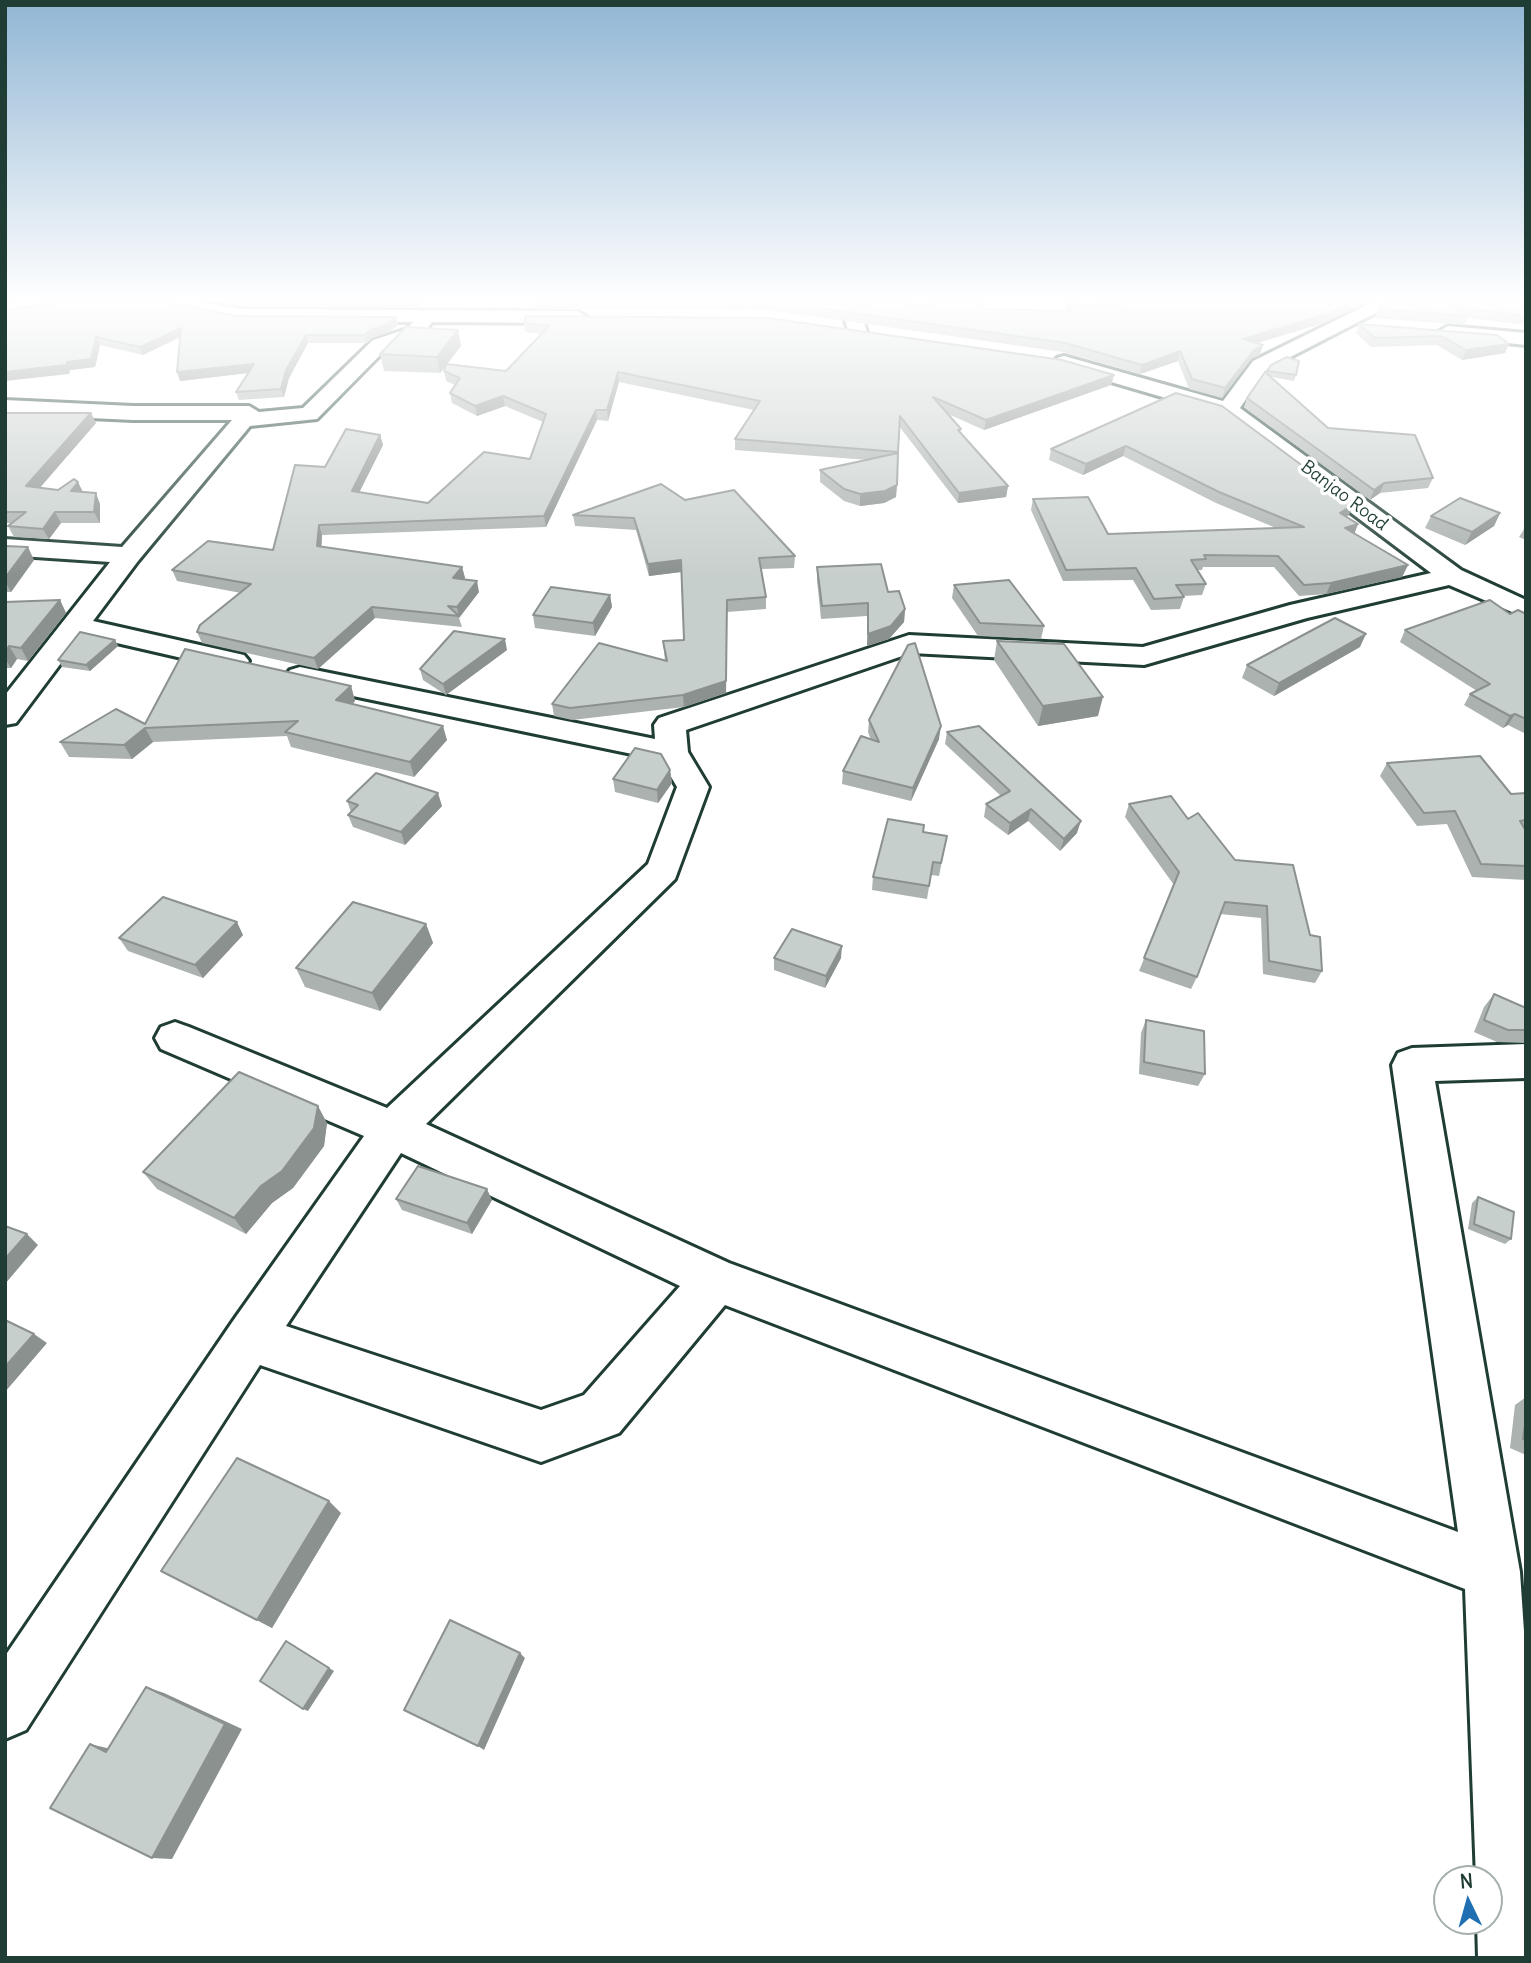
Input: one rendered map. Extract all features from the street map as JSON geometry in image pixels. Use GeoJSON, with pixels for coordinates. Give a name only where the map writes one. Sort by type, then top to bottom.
{"type":"FeatureCollection","features":[{"type":"Feature","properties":{"kind":"street"},"geometry":{"type":"LineString","coordinates":[[244,420],[309,414],[330,394]]}},
{"type":"Feature","properties":{"kind":"street","name":"Banjao Road"},"geometry":{"type":"LineString","coordinates":[[1179,394],[1228,409],[1452,576],[1526,610]]}},
{"type":"Feature","properties":{"kind":"street"},"geometry":{"type":"LineString","coordinates":[[1228,409],[1239,394]]}},
{"type":"Feature","properties":{"kind":"street"},"geometry":{"type":"LineString","coordinates":[[5,407],[249,413],[130,555],[5,716]]}},
{"type":"Feature","properties":{"kind":"street"},"geometry":{"type":"LineString","coordinates":[[5,547],[130,555]]}},
{"type":"Feature","properties":{"kind":"street"},"geometry":{"type":"LineString","coordinates":[[5,1709],[250,1338],[393,1129],[663,870],[693,787],[671,752],[670,725],[909,644],[1144,656],[1300,611],[1452,576]]}},
{"type":"Feature","properties":{"kind":"street"},"geometry":{"type":"LineString","coordinates":[[77,626],[671,752]]}},
{"type":"Feature","properties":{"kind":"street"},"geometry":{"type":"LineString","coordinates":[[175,1038],[393,1129],[716,1280],[1492,1572]]}},
{"type":"Feature","properties":{"kind":"street"},"geometry":{"type":"LineString","coordinates":[[1513,1958],[1492,1572],[1412,1065],[1526,1061]]}},
{"type":"Feature","properties":{"kind":"street"},"geometry":{"type":"LineString","coordinates":[[250,1338],[541,1436],[601,1415],[716,1280]]}},
{"type":"Feature","properties":{"kind":"building"},"geometry":{"type":"Polygon","coordinates":[[[451,394],[612,394],[607,410],[596,410],[544,516],[319,525],[317,546],[462,567],[453,578],[477,581],[457,607],[448,606],[459,616],[372,607],[314,658],[197,632],[200,625],[251,584],[172,570],[208,541],[273,550],[295,465],[325,467],[346,429],[380,435],[352,491],[428,503],[484,452],[530,459],[546,414],[503,396],[475,406],[451,394]]]}},
{"type":"Feature","properties":{"kind":"building"},"geometry":{"type":"Polygon","coordinates":[[[724,394],[1061,394],[986,420],[933,397],[961,429],[958,430],[1008,486],[959,493],[900,416],[898,452],[735,439],[760,401],[724,394]]]}},
{"type":"Feature","properties":{"kind":"building"},"geometry":{"type":"Polygon","coordinates":[[[1175,394],[1222,406],[1354,504],[1340,513],[1358,524],[1345,528],[1408,565],[1331,583],[1304,585],[1278,556],[1204,555],[1206,559],[1191,560],[1206,584],[1176,585],[1184,597],[1154,599],[1136,568],[1066,570],[1033,499],[1088,497],[1108,534],[1304,527],[1219,492],[1126,446],[1086,464],[1051,449],[1175,394]]]}},
{"type":"Feature","properties":{"kind":"building"},"geometry":{"type":"Polygon","coordinates":[[[1250,394],[1289,394],[1328,428],[1415,435],[1433,478],[1384,483],[1374,490],[1247,398],[1250,394]]]}},
{"type":"Feature","properties":{"kind":"building"},"geometry":{"type":"Polygon","coordinates":[[[5,413],[91,413],[26,486],[58,490],[74,479],[78,482],[71,491],[96,493],[94,512],[55,512],[43,529],[8,526],[26,512],[5,512],[5,413]]]}},
{"type":"Feature","properties":{"kind":"building"},"geometry":{"type":"Polygon","coordinates":[[[898,453],[897,485],[885,491],[860,494],[844,489],[820,470],[898,453]]]}},
{"type":"Feature","properties":{"kind":"building"},"geometry":{"type":"Polygon","coordinates":[[[661,484],[685,500],[734,490],[795,556],[759,558],[766,597],[727,600],[726,681],[683,695],[570,708],[552,704],[599,643],[667,661],[663,641],[684,640],[681,560],[648,564],[634,518],[573,515],[661,484]]]}},
{"type":"Feature","properties":{"kind":"building"},"geometry":{"type":"Polygon","coordinates":[[[1460,498],[1500,513],[1472,532],[1431,516],[1460,498]]]}},
{"type":"Feature","properties":{"kind":"building"},"geometry":{"type":"Polygon","coordinates":[[[5,546],[28,547],[5,578],[5,546]]]}},
{"type":"Feature","properties":{"kind":"building"},"geometry":{"type":"Polygon","coordinates":[[[881,564],[888,592],[899,591],[905,609],[891,626],[868,634],[868,603],[822,606],[817,567],[881,564]]]}},
{"type":"Feature","properties":{"kind":"building"},"geometry":{"type":"Polygon","coordinates":[[[1009,580],[1044,626],[980,623],[954,585],[1009,580]]]}},
{"type":"Feature","properties":{"kind":"building"},"geometry":{"type":"Polygon","coordinates":[[[551,587],[610,595],[593,623],[533,615],[551,587]]]}},
{"type":"Feature","properties":{"kind":"building"},"geometry":{"type":"Polygon","coordinates":[[[60,600],[21,648],[9,646],[5,653],[5,602],[60,600]]]}},
{"type":"Feature","properties":{"kind":"building"},"geometry":{"type":"Polygon","coordinates":[[[1490,600],[1510,614],[1518,610],[1526,614],[1526,719],[1515,714],[1510,716],[1470,694],[1490,684],[1405,630],[1490,600]]]}},
{"type":"Feature","properties":{"kind":"building"},"geometry":{"type":"Polygon","coordinates":[[[1335,618],[1366,634],[1279,683],[1247,665],[1335,618]]]}},
{"type":"Feature","properties":{"kind":"building"},"geometry":{"type":"Polygon","coordinates":[[[454,631],[505,639],[443,684],[420,669],[454,631]]]}},
{"type":"Feature","properties":{"kind":"building"},"geometry":{"type":"Polygon","coordinates":[[[80,632],[115,640],[86,665],[58,660],[80,632]]]}},
{"type":"Feature","properties":{"kind":"building"},"geometry":{"type":"Polygon","coordinates":[[[997,641],[1064,644],[1103,697],[1043,706],[997,641]]]}},
{"type":"Feature","properties":{"kind":"building"},"geometry":{"type":"Polygon","coordinates":[[[915,643],[941,726],[913,788],[843,771],[861,736],[879,742],[869,720],[908,645],[915,643]]]}},
{"type":"Feature","properties":{"kind":"building"},"geometry":{"type":"Polygon","coordinates":[[[185,649],[351,686],[336,700],[443,726],[410,762],[285,732],[298,721],[145,728],[124,745],[60,742],[116,709],[145,724],[185,649]]]}},
{"type":"Feature","properties":{"kind":"building"},"geometry":{"type":"Polygon","coordinates":[[[979,726],[1081,821],[1064,839],[1031,809],[1010,823],[986,804],[1010,791],[947,732],[979,726]]]}},
{"type":"Feature","properties":{"kind":"building"},"geometry":{"type":"Polygon","coordinates":[[[635,748],[661,754],[670,770],[657,790],[613,779],[635,748]]]}},
{"type":"Feature","properties":{"kind":"building"},"geometry":{"type":"Polygon","coordinates":[[[1480,756],[1511,794],[1526,793],[1526,820],[1520,821],[1526,831],[1526,866],[1481,864],[1455,811],[1424,813],[1387,763],[1480,756]]]}},
{"type":"Feature","properties":{"kind":"building"},"geometry":{"type":"Polygon","coordinates":[[[376,773],[438,793],[401,832],[348,815],[358,805],[347,801],[376,773]]]}},
{"type":"Feature","properties":{"kind":"building"},"geometry":{"type":"Polygon","coordinates":[[[1171,796],[1188,819],[1198,813],[1235,860],[1293,865],[1310,935],[1320,937],[1322,971],[1269,961],[1267,906],[1225,902],[1197,977],[1144,958],[1179,872],[1129,804],[1171,796]]]}},
{"type":"Feature","properties":{"kind":"building"},"geometry":{"type":"Polygon","coordinates":[[[888,819],[924,825],[923,832],[947,836],[941,863],[933,862],[929,886],[873,877],[888,819]]]}},
{"type":"Feature","properties":{"kind":"building"},"geometry":{"type":"Polygon","coordinates":[[[163,897],[237,922],[195,965],[119,938],[163,897]]]}},
{"type":"Feature","properties":{"kind":"building"},"geometry":{"type":"Polygon","coordinates":[[[353,902],[426,924],[372,993],[296,968],[353,902]]]}},
{"type":"Feature","properties":{"kind":"building"},"geometry":{"type":"Polygon","coordinates":[[[792,929],[842,946],[826,976],[774,958],[792,929]]]}},
{"type":"Feature","properties":{"kind":"building"},"geometry":{"type":"Polygon","coordinates":[[[1494,994],[1526,1008],[1526,1030],[1508,1030],[1484,1020],[1494,994]]]}},
{"type":"Feature","properties":{"kind":"building"},"geometry":{"type":"Polygon","coordinates":[[[1146,1020],[1204,1031],[1205,1074],[1144,1062],[1146,1020]]]}},
{"type":"Feature","properties":{"kind":"building"},"geometry":{"type":"Polygon","coordinates":[[[239,1072],[318,1106],[314,1128],[282,1171],[261,1186],[234,1218],[143,1172],[239,1072]]]}},
{"type":"Feature","properties":{"kind":"building"},"geometry":{"type":"Polygon","coordinates":[[[418,1166],[487,1189],[467,1223],[396,1199],[418,1166]]]}},
{"type":"Feature","properties":{"kind":"building"},"geometry":{"type":"Polygon","coordinates":[[[1478,1197],[1514,1212],[1511,1239],[1474,1224],[1478,1197]]]}},
{"type":"Feature","properties":{"kind":"building"},"geometry":{"type":"Polygon","coordinates":[[[5,1226],[27,1234],[5,1259],[5,1226]]]}},
{"type":"Feature","properties":{"kind":"building"},"geometry":{"type":"Polygon","coordinates":[[[5,1320],[34,1334],[5,1367],[5,1320]]]}},
{"type":"Feature","properties":{"kind":"building"},"geometry":{"type":"Polygon","coordinates":[[[1526,1418],[1526,1441],[1523,1439],[1526,1418]]]}},
{"type":"Feature","properties":{"kind":"building"},"geometry":{"type":"Polygon","coordinates":[[[237,1458],[329,1501],[257,1620],[161,1571],[237,1458]]]}},
{"type":"Feature","properties":{"kind":"building"},"geometry":{"type":"Polygon","coordinates":[[[450,1620],[520,1653],[478,1746],[404,1710],[450,1620]]]}},
{"type":"Feature","properties":{"kind":"building"},"geometry":{"type":"Polygon","coordinates":[[[286,1641],[329,1668],[303,1709],[260,1681],[286,1641]]]}},
{"type":"Feature","properties":{"kind":"building"},"geometry":{"type":"Polygon","coordinates":[[[146,1687],[225,1724],[152,1858],[50,1808],[90,1744],[106,1752],[146,1687]]]}}]}
